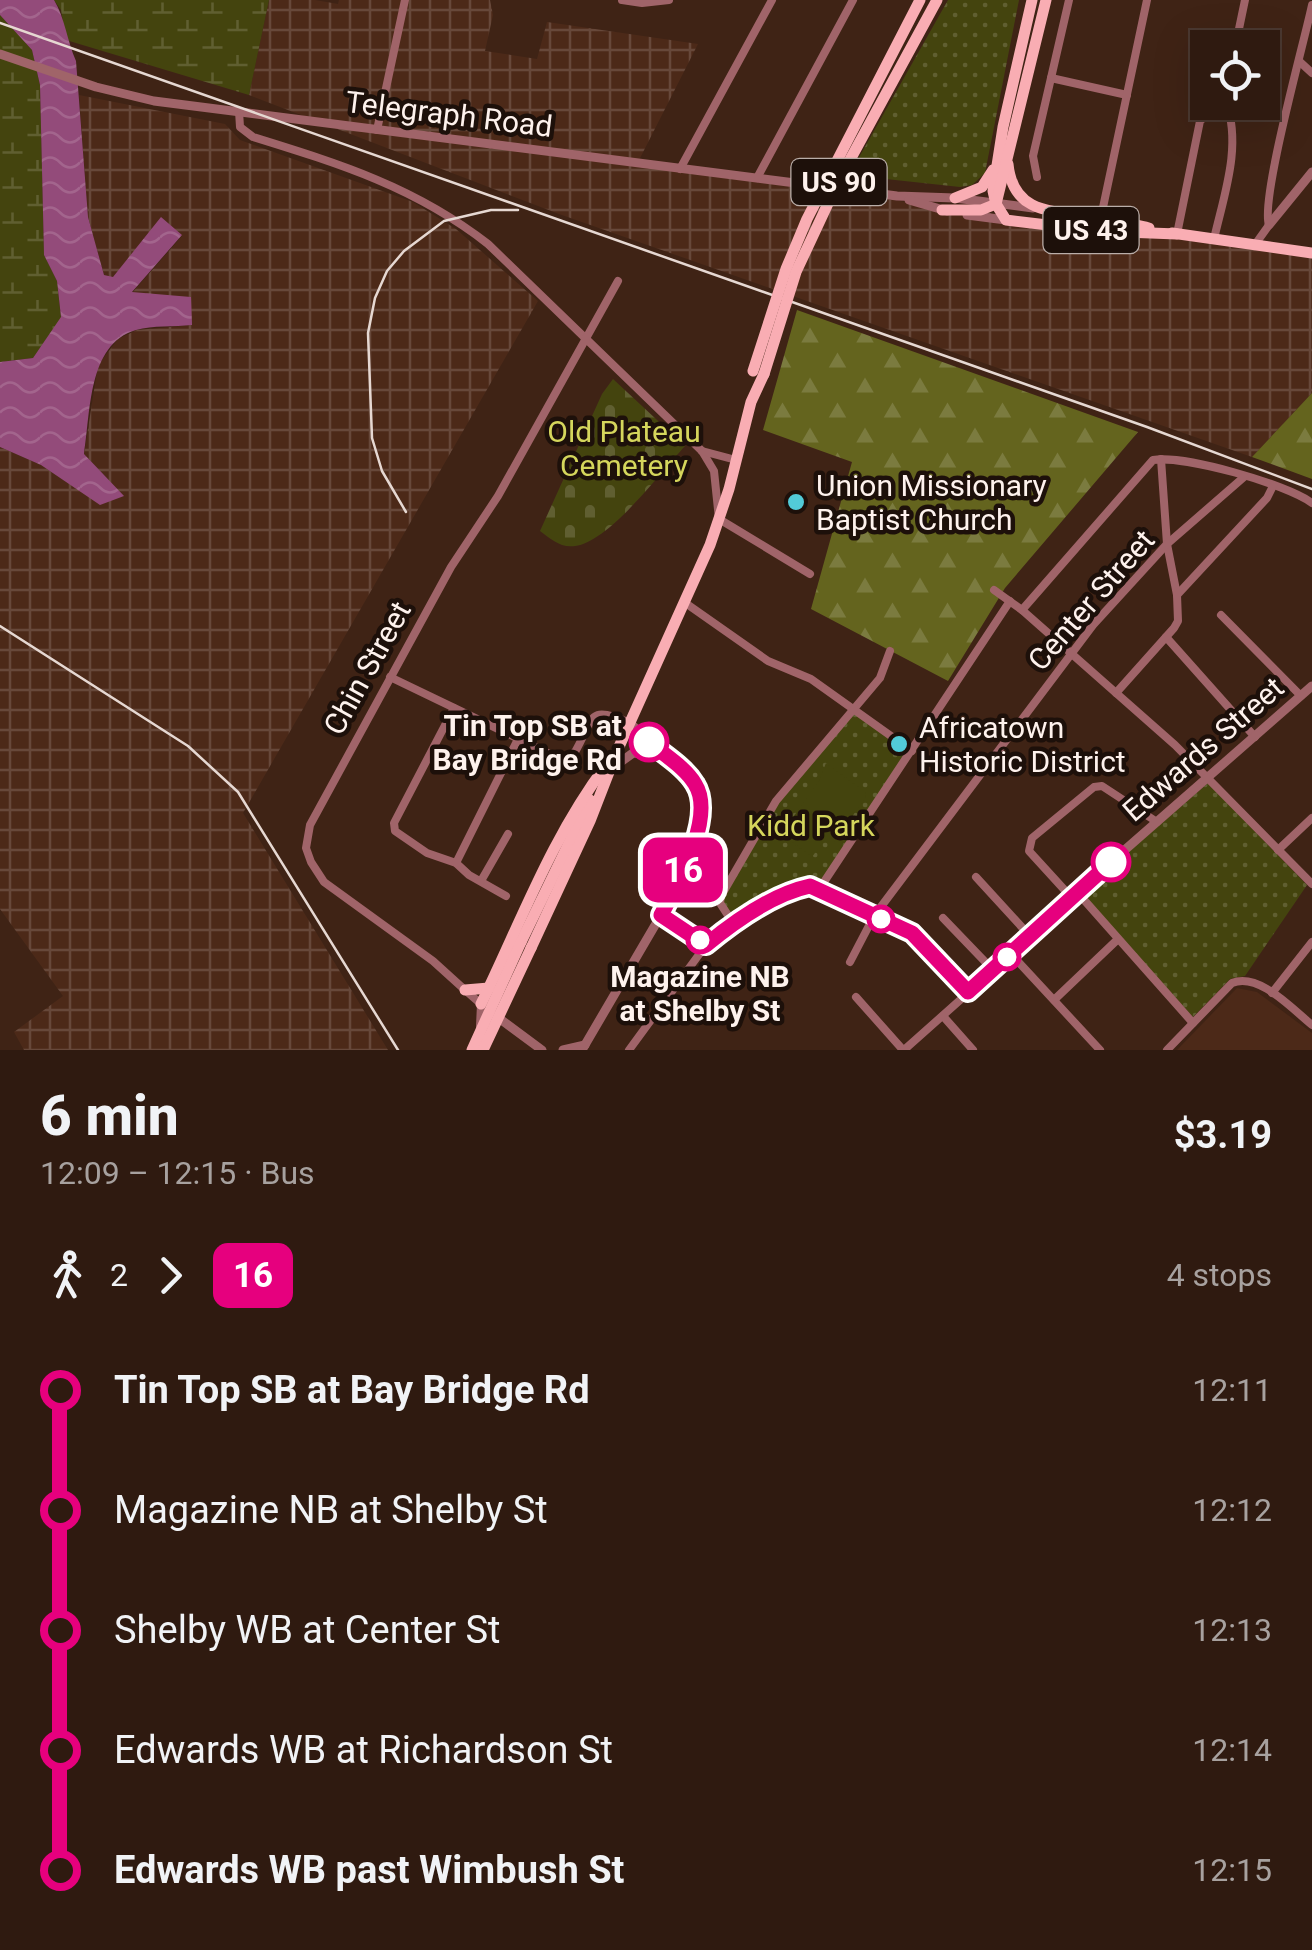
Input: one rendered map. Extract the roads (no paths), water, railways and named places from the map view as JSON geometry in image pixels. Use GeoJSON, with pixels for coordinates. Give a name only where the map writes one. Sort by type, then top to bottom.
{"type":"FeatureCollection","features":[{"type":"Feature","properties":{"kind":"main road","name":"US 90"},"geometry":{"type":"LineString","coordinates":[[477,1050],[586,804],[608,771],[630,723],[719,519],[786,269],[807,219],[920,0]]}},
{"type":"Feature","properties":{"kind":"main road","name":"US 90"},"geometry":{"type":"LineString","coordinates":[[758,373],[804,257],[840,180],[937,0]]}},
{"type":"Feature","properties":{"kind":"main road"},"geometry":{"type":"LineString","coordinates":[[1006,220],[996,204],[1032,0]]}},
{"type":"Feature","properties":{"kind":"main road"},"geometry":{"type":"LineString","coordinates":[[955,198],[982,187],[1002,163],[1046,0]]}},
{"type":"Feature","properties":{"kind":"main road"},"geometry":{"type":"LineString","coordinates":[[1002,163],[1016,193],[1036,208]]}},
{"type":"Feature","properties":{"kind":"main road"},"geometry":{"type":"LineString","coordinates":[[942,210],[980,210],[996,204]]}},
{"type":"Feature","properties":{"kind":"main road","name":"Telegraph Road"},"geometry":{"type":"LineString","coordinates":[[1036,208],[1214,241],[1312,254]]}},
{"type":"Feature","properties":{"kind":"main road","name":"Telegraph Road"},"geometry":{"type":"LineString","coordinates":[[1006,220],[1098,231],[1177,234]]}},
{"type":"Feature","properties":{"kind":"main road"},"geometry":{"type":"LineString","coordinates":[[481,1004],[548,856],[586,792],[618,749]]}},
{"type":"Feature","properties":{"kind":"main road"},"geometry":{"type":"LineString","coordinates":[[465,990],[489,988]]}},
{"type":"Feature","properties":{"kind":"street"},"geometry":{"type":"LineString","coordinates":[[377,130],[405,0]]}},
{"type":"Feature","properties":{"kind":"street"},"geometry":{"type":"LineString","coordinates":[[622,0],[669,0]]}},
{"type":"Feature","properties":{"kind":"street"},"geometry":{"type":"LineString","coordinates":[[680,168],[772,0]]}},
{"type":"Feature","properties":{"kind":"street"},"geometry":{"type":"LineString","coordinates":[[757,178],[853,0]]}},
{"type":"Feature","properties":{"kind":"street"},"geometry":{"type":"LineString","coordinates":[[1037,177],[1033,156],[1068,0]]}},
{"type":"Feature","properties":{"kind":"street"},"geometry":{"type":"LineString","coordinates":[[1098,231],[1148,0]]}},
{"type":"Feature","properties":{"kind":"street"},"geometry":{"type":"LineString","coordinates":[[1239,30],[1245,0]]}},
{"type":"Feature","properties":{"kind":"street"},"geometry":{"type":"LineString","coordinates":[[1270,226],[1266,216],[1274,170],[1312,5]]}},
{"type":"Feature","properties":{"kind":"street","name":"Telegraph Road"},"geometry":{"type":"LineString","coordinates":[[0,54],[154,102],[897,196],[1036,208]]}},
{"type":"Feature","properties":{"kind":"street"},"geometry":{"type":"LineString","coordinates":[[1300,62],[1312,72]]}},
{"type":"Feature","properties":{"kind":"street"},"geometry":{"type":"LineString","coordinates":[[1051,78],[1128,95]]}},
{"type":"Feature","properties":{"kind":"street"},"geometry":{"type":"LineString","coordinates":[[239,111],[240,126],[253,137],[399,188],[455,218],[488,244],[702,451],[714,470],[719,519],[810,574]]}},
{"type":"Feature","properties":{"kind":"street"},"geometry":{"type":"LineString","coordinates":[[1177,234],[1201,120]]}},
{"type":"Feature","properties":{"kind":"street"},"geometry":{"type":"LineString","coordinates":[[1214,241],[1234,142],[1233,120]]}},
{"type":"Feature","properties":{"kind":"street"},"geometry":{"type":"LineString","coordinates":[[1254,246],[1312,172]]}},
{"type":"Feature","properties":{"kind":"street","name":"Telegraph Road"},"geometry":{"type":"LineString","coordinates":[[897,196],[942,210],[1006,220]]}},
{"type":"Feature","properties":{"kind":"street","name":"Chin Street"},"geometry":{"type":"LineString","coordinates":[[542,1050],[432,961],[324,882],[310,862],[306,848],[310,825],[390,677],[452,567],[498,496],[618,281]]}},
{"type":"Feature","properties":{"kind":"street"},"geometry":{"type":"LineString","coordinates":[[702,451],[736,460]]}},
{"type":"Feature","properties":{"kind":"street"},"geometry":{"type":"LineString","coordinates":[[1116,694],[1178,620],[1161,459]]}},
{"type":"Feature","properties":{"kind":"street"},"geometry":{"type":"LineString","coordinates":[[1022,610],[1148,464],[1161,459],[1179,459],[1244,477],[1297,493],[1312,503]]}},
{"type":"Feature","properties":{"kind":"street","name":"Center Street"},"geometry":{"type":"LineString","coordinates":[[850,962],[874,916],[1070,653],[1167,544],[1244,477]]}},
{"type":"Feature","properties":{"kind":"street"},"geometry":{"type":"LineString","coordinates":[[1176,596],[1267,498],[1273,486]]}},
{"type":"Feature","properties":{"kind":"street"},"geometry":{"type":"LineString","coordinates":[[994,590],[1022,610],[1208,778],[1312,884]]}},
{"type":"Feature","properties":{"kind":"street"},"geometry":{"type":"LineString","coordinates":[[820,888],[1010,601]]}},
{"type":"Feature","properties":{"kind":"street"},"geometry":{"type":"LineString","coordinates":[[684,602],[768,661],[800,672],[912,751]]}},
{"type":"Feature","properties":{"kind":"street"},"geometry":{"type":"LineString","coordinates":[[1221,615],[1301,696]]}},
{"type":"Feature","properties":{"kind":"street"},"geometry":{"type":"LineString","coordinates":[[1166,637],[1254,737]]}},
{"type":"Feature","properties":{"kind":"street"},"geometry":{"type":"LineString","coordinates":[[733,923],[720,903],[721,896],[776,801],[880,678],[890,651]]}},
{"type":"Feature","properties":{"kind":"street"},"geometry":{"type":"LineString","coordinates":[[390,677],[552,755],[568,757],[579,748],[588,722],[596,714],[608,713],[630,723],[697,786],[702,810],[698,832],[661,915],[585,1048],[563,1050]]}},
{"type":"Feature","properties":{"kind":"street","name":"Edwards Street"},"geometry":{"type":"LineString","coordinates":[[903,1050],[1312,686]]}},
{"type":"Feature","properties":{"kind":"street"},"geometry":{"type":"LineString","coordinates":[[454,708],[394,823],[395,832],[427,853],[456,863],[506,896]]}},
{"type":"Feature","properties":{"kind":"street"},"geometry":{"type":"LineString","coordinates":[[456,863],[518,739]]}},
{"type":"Feature","properties":{"kind":"street"},"geometry":{"type":"LineString","coordinates":[[608,771],[634,753],[662,754]]}},
{"type":"Feature","properties":{"kind":"street"},"geometry":{"type":"LineString","coordinates":[[1157,822],[1102,786],[1094,787],[1032,838],[1029,851],[1193,1023]]}},
{"type":"Feature","properties":{"kind":"street"},"geometry":{"type":"LineString","coordinates":[[1278,850],[1312,818]]}},
{"type":"Feature","properties":{"kind":"street"},"geometry":{"type":"LineString","coordinates":[[481,881],[508,834]]}},
{"type":"Feature","properties":{"kind":"street"},"geometry":{"type":"LineString","coordinates":[[976,877],[1030,936]]}},
{"type":"Feature","properties":{"kind":"street"},"geometry":{"type":"LineString","coordinates":[[629,1050],[706,945],[733,923],[801,888],[820,888],[912,933],[968,992]]}},
{"type":"Feature","properties":{"kind":"street"},"geometry":{"type":"LineString","coordinates":[[661,915],[706,945]]}},
{"type":"Feature","properties":{"kind":"street"},"geometry":{"type":"LineString","coordinates":[[942,918],[993,970]]}},
{"type":"Feature","properties":{"kind":"street"},"geometry":{"type":"LineString","coordinates":[[1054,1000],[1118,940]]}},
{"type":"Feature","properties":{"kind":"street"},"geometry":{"type":"LineString","coordinates":[[1272,994],[1312,942]]}},
{"type":"Feature","properties":{"kind":"street"},"geometry":{"type":"LineString","coordinates":[[1011,954],[1100,1050]]}},
{"type":"Feature","properties":{"kind":"street"},"geometry":{"type":"LineString","coordinates":[[1167,1050],[1232,983],[1240,980],[1257,984],[1312,1025]]}},
{"type":"Feature","properties":{"kind":"street"},"geometry":{"type":"LineString","coordinates":[[856,997],[903,1050]]}},
{"type":"Feature","properties":{"kind":"street"},"geometry":{"type":"LineString","coordinates":[[477,1050],[481,1004]]}},
{"type":"Feature","properties":{"kind":"street"},"geometry":{"type":"LineString","coordinates":[[943,1016],[972,1050]]}},
{"type":"Feature","properties":{"kind":"water"},"geometry":{"type":"Polygon","coordinates":[[[0,0],[54,0],[61,14],[76,61],[88,217],[104,275],[113,277],[161,217],[182,235],[132,292],[191,297],[192,325],[143,328],[120,338],[108,350],[94,382],[84,454],[124,496],[100,505],[41,465],[0,447],[0,362],[33,358],[61,317],[57,281],[44,255],[40,85],[32,50],[0,15],[0,0]]]}},
{"type":"Feature","properties":{"kind":"railway"},"geometry":{"type":"LineString","coordinates":[[0,23],[1147,427],[1312,489]]}},
{"type":"Feature","properties":{"kind":"railway"},"geometry":{"type":"LineString","coordinates":[[406,512],[382,471],[372,438],[368,333],[375,298],[387,271],[404,251],[444,221],[491,210],[518,210]]}},
{"type":"Feature","properties":{"kind":"railway"},"geometry":{"type":"LineString","coordinates":[[0,626],[188,746],[238,792],[398,1050]]}},
{"type":"Feature","properties":{"kind":"place","name":"Union Missionary Baptist Church"},"geometry":{"type":"Point","coordinates":[796,502]}},
{"type":"Feature","properties":{"kind":"place","name":"Tin Top SB at Bay Bridge Rd"},"geometry":{"type":"Point","coordinates":[649,742]}},
{"type":"Feature","properties":{"kind":"place","name":"Africatown Historic District"},"geometry":{"type":"Point","coordinates":[899,744]}},
{"type":"Feature","properties":{"kind":"place","name":"Magazine NB at Shelby St"},"geometry":{"type":"Point","coordinates":[700,940]}},
{"type":"Feature","properties":{"kind":"park label","name":"Old Plateau Cemetery"},"geometry":{"type":"Point","coordinates":[624,448]}},
{"type":"Feature","properties":{"kind":"park label","name":"Kidd Park"},"geometry":{"type":"Point","coordinates":[811,825]}}]}
